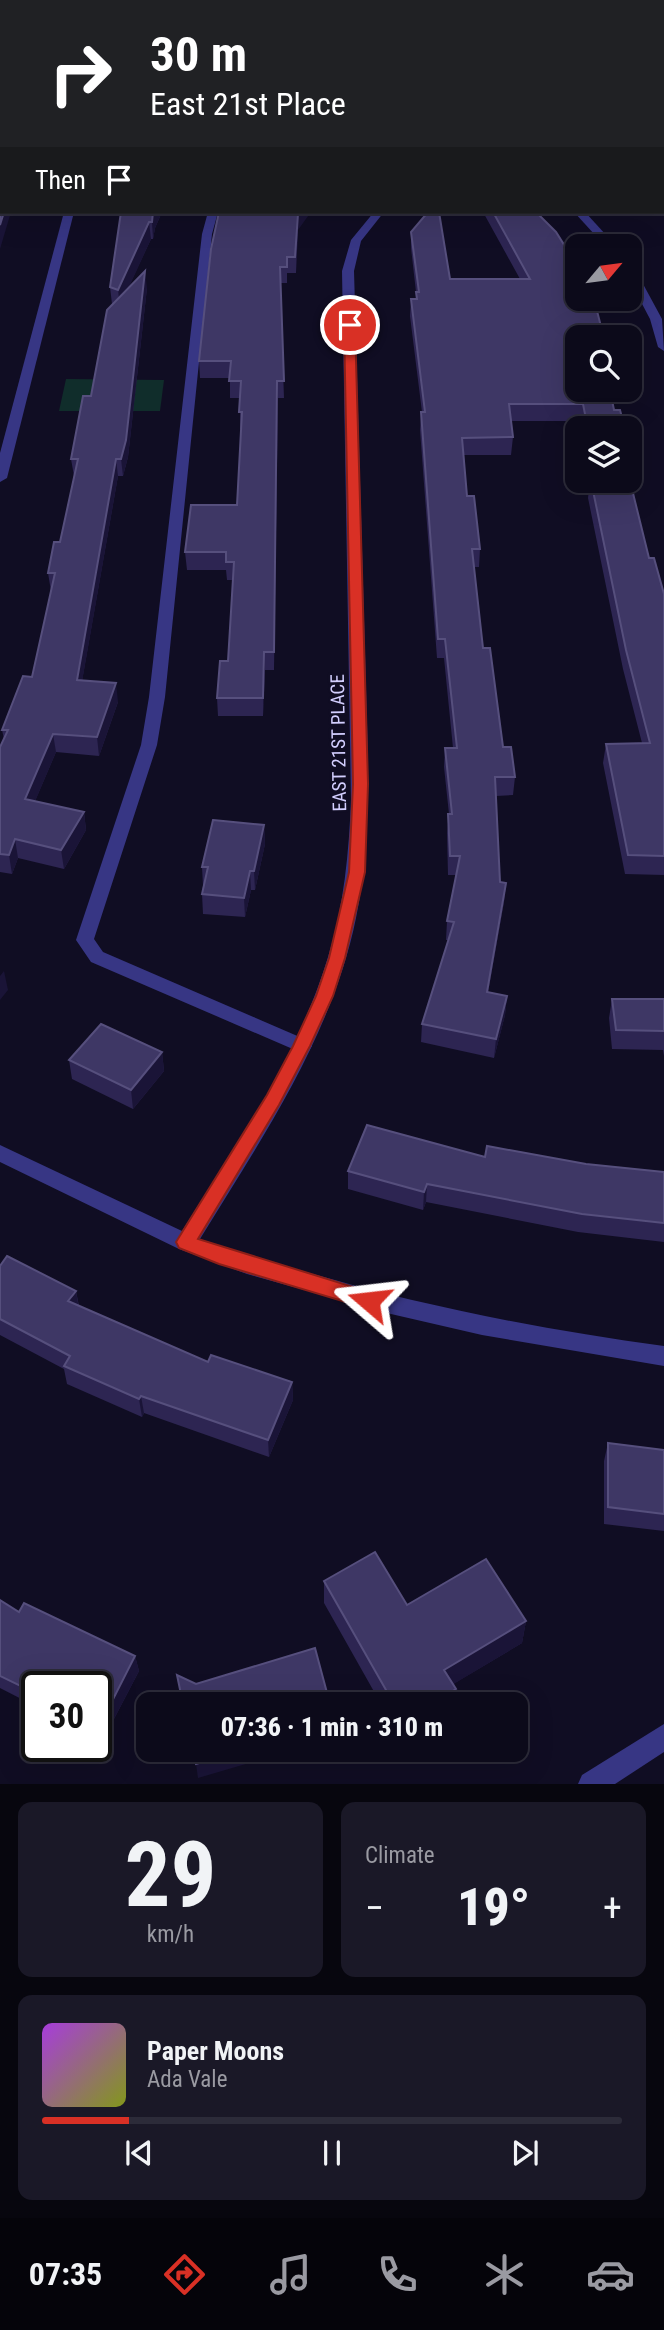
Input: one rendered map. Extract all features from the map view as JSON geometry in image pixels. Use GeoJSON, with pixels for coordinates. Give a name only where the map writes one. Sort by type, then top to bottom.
{"type":"FeatureCollection","features":[{"type":"Feature","properties":{"kind":"street"},"geometry":{"type":"LineString","coordinates":[[0,478],[68,214]]}},
{"type":"Feature","properties":{"kind":"street"},"geometry":{"type":"LineString","coordinates":[[212,214],[207,234],[204,279],[185,426],[158,697],[149,745],[85,940],[97,957],[302,1046]]}},
{"type":"Feature","properties":{"kind":"street","name":"EAST 21ST PLACE"},"geometry":{"type":"LineString","coordinates":[[186,1242],[273,1100],[302,1046],[337,958],[357,872],[360,784],[348,271],[349,258],[356,240],[377,214]]}},
{"type":"Feature","properties":{"kind":"street"},"geometry":{"type":"LineString","coordinates":[[581,214],[600,234]]}},
{"type":"Feature","properties":{"kind":"street"},"geometry":{"type":"LineString","coordinates":[[642,293],[656,318],[664,347]]}},
{"type":"Feature","properties":{"kind":"street"},"geometry":{"type":"LineString","coordinates":[[0,1153],[138,1222],[219,1256],[369,1301],[441,1319],[534,1337],[664,1356]]}},
{"type":"Feature","properties":{"kind":"street"},"geometry":{"type":"LineString","coordinates":[[591,1784],[664,1737]]}},
{"type":"Feature","properties":{"kind":"green space"},"geometry":{"type":"Polygon","coordinates":[[[66,379],[164,380],[160,411],[59,411],[66,379]]]}},
{"type":"Feature","properties":{"kind":"building"},"geometry":{"type":"Polygon","coordinates":[[[121,214],[153,214],[152,222],[149,222],[118,290],[110,287],[121,214]]]}},
{"type":"Feature","properties":{"kind":"building"},"geometry":{"type":"Polygon","coordinates":[[[219,214],[298,214],[295,257],[287,257],[287,267],[280,267],[284,381],[277,381],[274,652],[264,652],[263,698],[217,698],[220,661],[228,661],[234,562],[226,562],[226,552],[185,552],[191,505],[237,505],[241,381],[229,381],[231,361],[199,361],[211,249],[219,214]]]}},
{"type":"Feature","properties":{"kind":"building"},"geometry":{"type":"Polygon","coordinates":[[[426,214],[439,214],[450,279],[530,279],[494,214],[538,214],[556,232],[565,246],[565,312],[597,312],[601,325],[565,325],[565,402],[612,402],[614,410],[620,410],[622,416],[585,416],[583,404],[509,404],[513,437],[462,438],[467,496],[474,496],[480,549],[472,549],[483,648],[490,648],[503,747],[511,747],[515,777],[495,777],[500,882],[506,883],[487,992],[507,996],[496,1039],[422,1024],[454,922],[447,921],[460,856],[450,856],[448,814],[452,814],[445,748],[457,748],[445,639],[438,639],[421,412],[425,412],[411,299],[417,299],[416,292],[419,292],[411,232],[426,214]]]}},
{"type":"Feature","properties":{"kind":"building"},"geometry":{"type":"Polygon","coordinates":[[[145,271],[126,440],[121,459],[116,459],[77,680],[116,683],[97,737],[53,734],[25,799],[84,812],[61,850],[15,839],[9,855],[0,854],[0,747],[8,730],[2,730],[23,676],[32,677],[55,573],[48,573],[54,542],[60,542],[78,459],[71,459],[83,396],[91,396],[107,310],[145,271]]]}},
{"type":"Feature","properties":{"kind":"building"},"geometry":{"type":"Polygon","coordinates":[[[593,493],[633,493],[649,558],[654,558],[664,594],[664,856],[628,855],[606,744],[650,743],[626,650],[593,493]]]}},
{"type":"Feature","properties":{"kind":"building"},"geometry":{"type":"Polygon","coordinates":[[[213,820],[264,825],[254,871],[250,871],[244,898],[202,894],[208,867],[202,867],[213,820]]]}},
{"type":"Feature","properties":{"kind":"building"},"geometry":{"type":"Polygon","coordinates":[[[612,999],[664,999],[664,1031],[616,1030],[612,999]]]}},
{"type":"Feature","properties":{"kind":"building"},"geometry":{"type":"Polygon","coordinates":[[[101,1024],[162,1052],[131,1090],[69,1060],[101,1024]]]}},
{"type":"Feature","properties":{"kind":"building"},"geometry":{"type":"Polygon","coordinates":[[[367,1125],[485,1157],[487,1146],[586,1164],[664,1172],[664,1223],[582,1214],[427,1184],[424,1192],[348,1171],[367,1125]]]}},
{"type":"Feature","properties":{"kind":"building"},"geometry":{"type":"Polygon","coordinates":[[[7,1256],[76,1291],[68,1301],[208,1362],[211,1355],[292,1382],[268,1440],[141,1396],[139,1399],[64,1366],[70,1356],[0,1319],[0,1266],[7,1256]]]}},
{"type":"Feature","properties":{"kind":"building"},"geometry":{"type":"Polygon","coordinates":[[[608,1443],[664,1450],[664,1514],[608,1507],[608,1443]]]}},
{"type":"Feature","properties":{"kind":"building"},"geometry":{"type":"Polygon","coordinates":[[[375,1552],[407,1605],[486,1559],[526,1621],[444,1670],[456,1689],[451,1692],[387,1692],[324,1581],[375,1552]]]}},
{"type":"Feature","properties":{"kind":"building"},"geometry":{"type":"Polygon","coordinates":[[[0,1600],[19,1612],[24,1603],[135,1656],[112,1701],[112,1671],[21,1671],[21,1686],[0,1676],[0,1600]]]}},
{"type":"Feature","properties":{"kind":"building"},"geometry":{"type":"Polygon","coordinates":[[[315,1648],[327,1692],[181,1692],[177,1675],[196,1684],[315,1648]]]}},
{"type":"Feature","properties":{"kind":"route"},"geometry":{"type":"LineString","coordinates":[[350,325],[360,784],[357,872],[337,958],[302,1046],[273,1100],[186,1242],[219,1256],[369,1301]]}}]}
